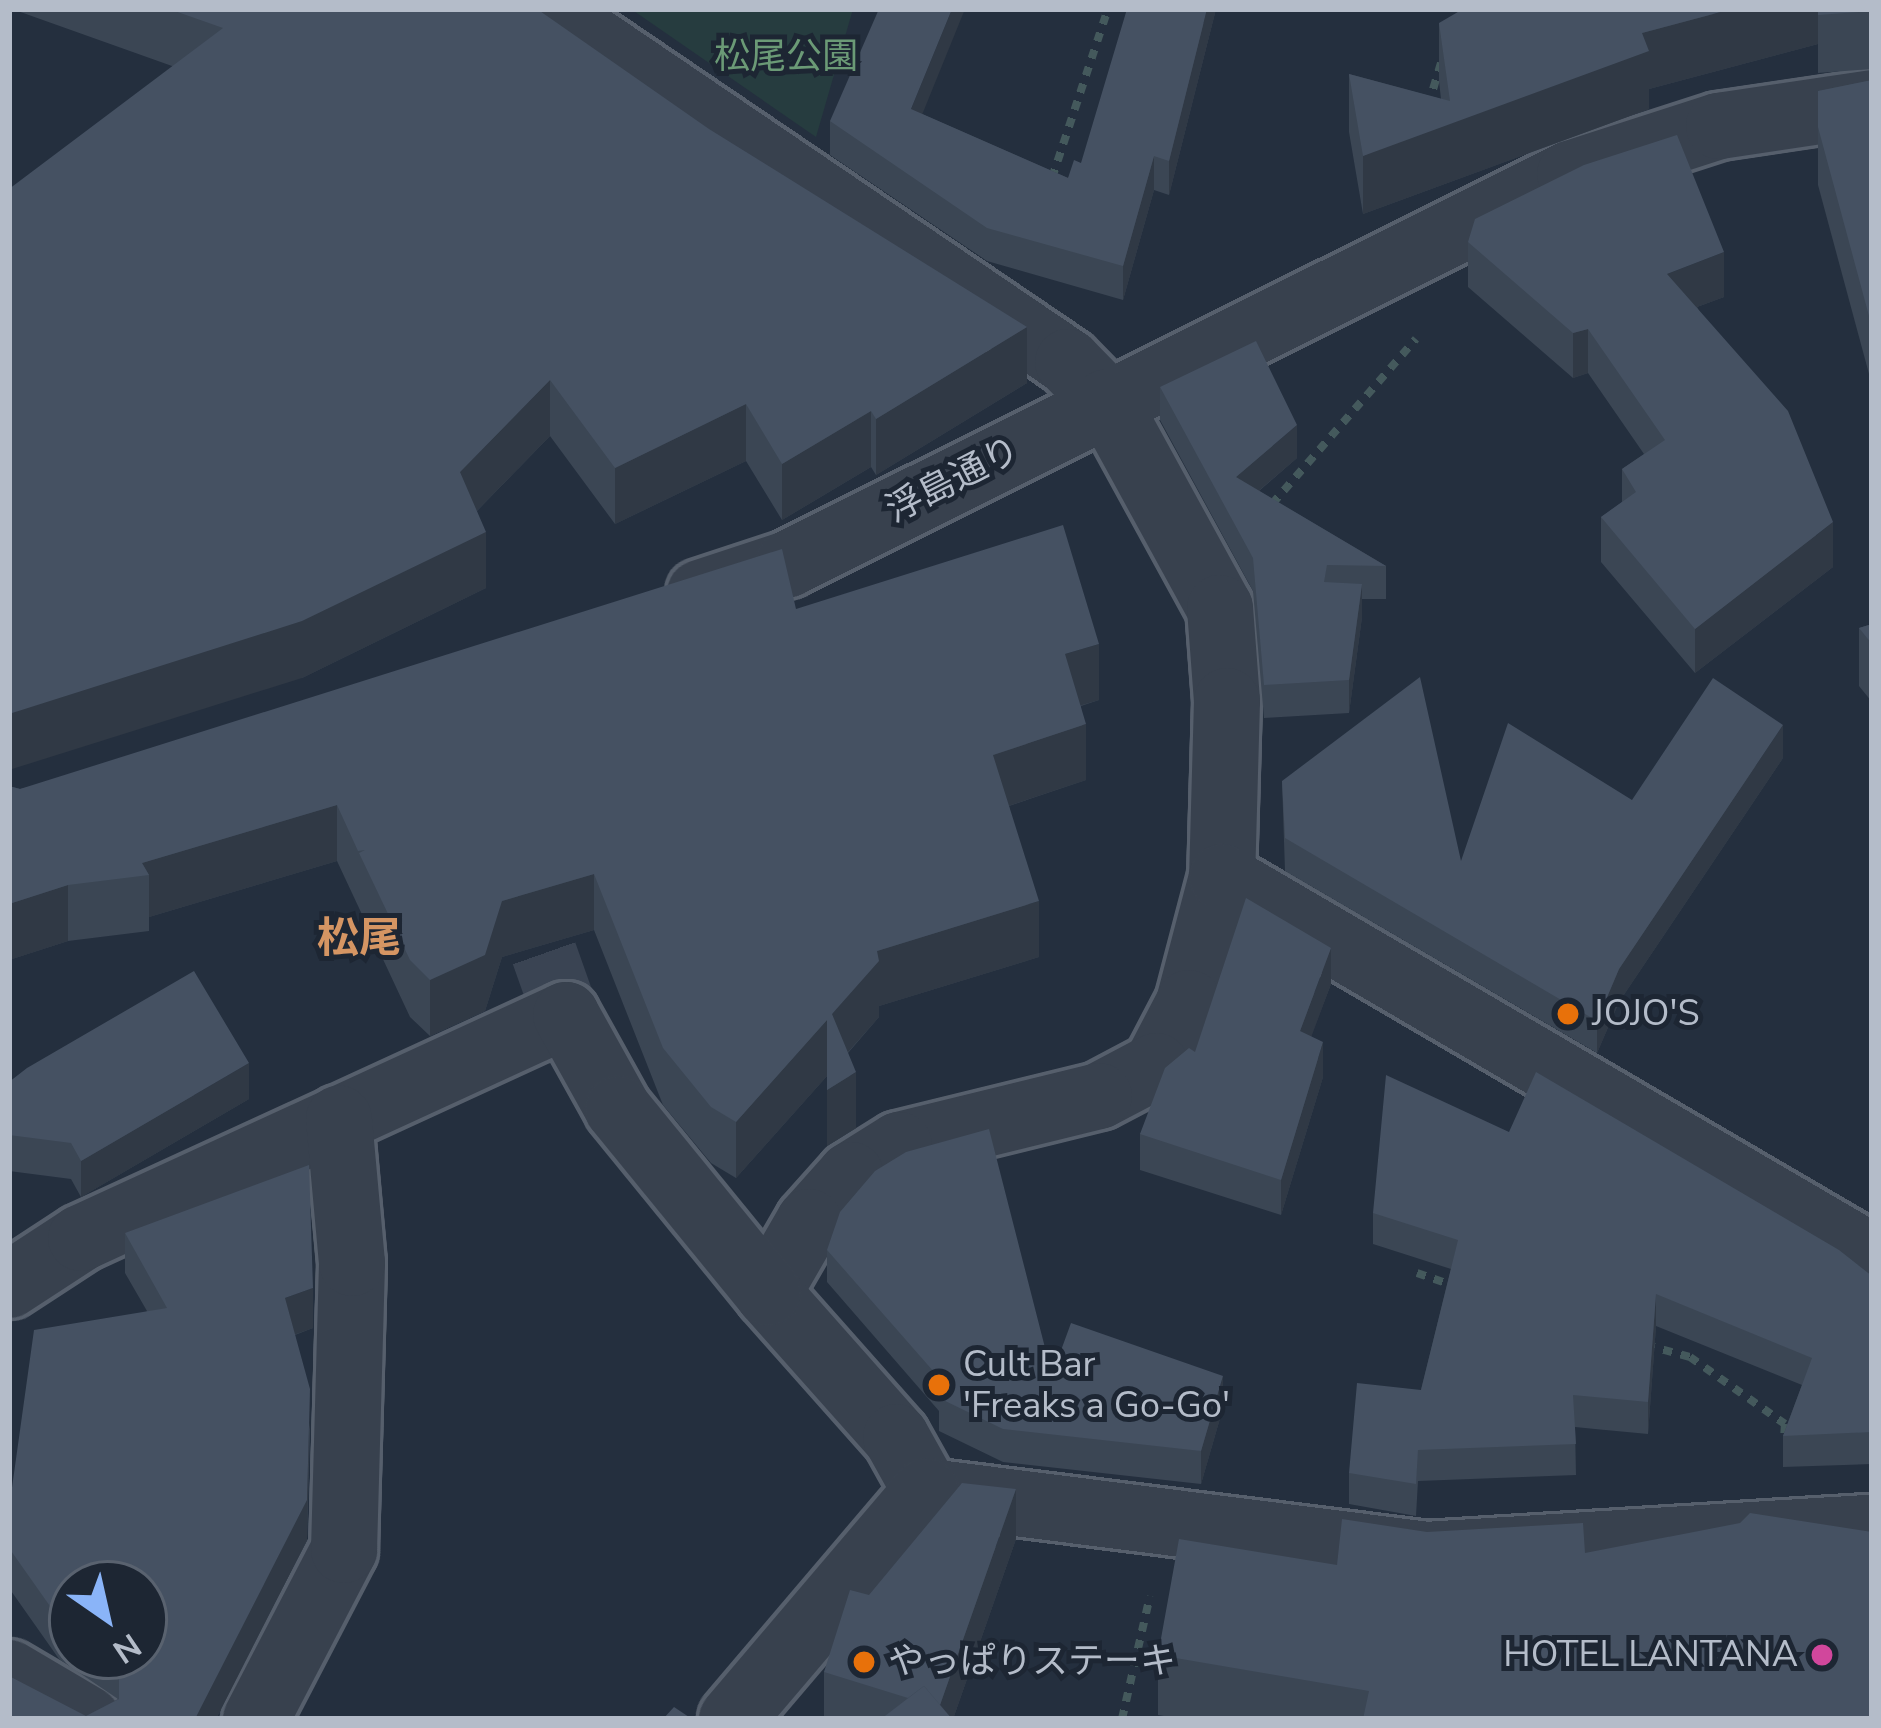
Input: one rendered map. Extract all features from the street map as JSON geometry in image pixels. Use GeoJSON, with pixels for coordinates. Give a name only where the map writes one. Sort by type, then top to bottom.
{"type":"FeatureCollection","features":[{"type":"Feature","properties":{"kind":"street"},"geometry":{"type":"LineString","coordinates":[[548,9],[1068,362],[1107,402],[1196,554],[1220,608],[1226,678],[1222,877],[1189,1003],[1156,1066],[1099,1096],[899,1145],[851,1175],[809,1222],[768,1293]]}},
{"type":"Feature","properties":{"kind":"street","name":"浮島通り"},"geometry":{"type":"LineString","coordinates":[[632,614],[788,564],[1456,226],[1570,174],[1719,125],[1872,103]]}},
{"type":"Feature","properties":{"kind":"street"},"geometry":{"type":"LineString","coordinates":[[1222,877],[1872,1257]]}},
{"type":"Feature","properties":{"kind":"street"},"geometry":{"type":"LineString","coordinates":[[9,1285],[81,1238],[566,1015],[618,1109],[768,1293],[896,1437],[926,1491]]}},
{"type":"Feature","properties":{"kind":"street"},"geometry":{"type":"LineString","coordinates":[[256,1719],[344,1550],[352,1263],[339,1119]]}},
{"type":"Feature","properties":{"kind":"street"},"geometry":{"type":"LineString","coordinates":[[926,1491],[1167,1518],[1425,1555],[1872,1528]]}},
{"type":"Feature","properties":{"kind":"street"},"geometry":{"type":"LineString","coordinates":[[732,1719],[926,1491]]}},
{"type":"Feature","properties":{"kind":"street"},"geometry":{"type":"LineString","coordinates":[[9,1673],[87,1719]]}},
{"type":"Feature","properties":{"kind":"path"},"geometry":{"type":"LineString","coordinates":[[1048,202],[1108,9]]}},
{"type":"Feature","properties":{"kind":"path"},"geometry":{"type":"LineString","coordinates":[[1425,116],[1444,51]]}},
{"type":"Feature","properties":{"kind":"path"},"geometry":{"type":"LineString","coordinates":[[1196,554],[1257,521],[1422,332],[1456,226]]}},
{"type":"Feature","properties":{"kind":"path"},"geometry":{"type":"LineString","coordinates":[[1417,1273],[1458,1287]]}},
{"type":"Feature","properties":{"kind":"path"},"geometry":{"type":"LineString","coordinates":[[1690,1357],[1700,1337]]}},
{"type":"Feature","properties":{"kind":"path"},"geometry":{"type":"LineString","coordinates":[[1625,1340],[1690,1357],[1785,1424],[1782,1536]]}},
{"type":"Feature","properties":{"kind":"path"},"geometry":{"type":"LineString","coordinates":[[1122,1719],[1167,1518]]}},
{"type":"Feature","properties":{"kind":"green space","name":"松尾公園"},"geometry":{"type":"Polygon","coordinates":[[[631,9],[853,9],[816,137],[631,9]]]}},
{"type":"Feature","properties":{"kind":"building"},"geometry":{"type":"Polygon","coordinates":[[[169,9],[537,9],[709,129],[1027,327],[876,419],[871,411],[782,464],[746,404],[615,468],[550,380],[460,472],[486,532],[302,621],[9,714],[9,189],[223,28],[169,9]]]}},
{"type":"Feature","properties":{"kind":"building"},"geometry":{"type":"Polygon","coordinates":[[[879,9],[952,9],[911,109],[1068,178],[1074,160],[1081,163],[1127,9],[1207,9],[1169,161],[1154,156],[1123,266],[987,228],[830,121],[879,9]]]}},
{"type":"Feature","properties":{"kind":"building"},"geometry":{"type":"Polygon","coordinates":[[[1463,9],[1732,9],[1642,33],[1649,51],[1363,156],[1349,74],[1450,101],[1439,23],[1463,9]]]}},
{"type":"Feature","properties":{"kind":"building"},"geometry":{"type":"Polygon","coordinates":[[[1818,9],[1872,9],[1872,11],[1818,15],[1818,9]]]}},
{"type":"Feature","properties":{"kind":"building"},"geometry":{"type":"Polygon","coordinates":[[[1872,80],[1872,327],[1818,127],[1818,91],[1872,80]]]}},
{"type":"Feature","properties":{"kind":"building"},"geometry":{"type":"Polygon","coordinates":[[[1677,135],[1724,252],[1667,274],[1788,411],[1833,522],[1695,629],[1601,517],[1636,492],[1622,469],[1665,440],[1588,329],[1573,333],[1468,242],[1475,219],[1584,165],[1677,135]]]}},
{"type":"Feature","properties":{"kind":"building"},"geometry":{"type":"Polygon","coordinates":[[[1256,341],[1297,425],[1236,477],[1386,566],[1327,565],[1324,582],[1362,584],[1349,680],[1264,685],[1253,558],[1160,387],[1256,341]]]}},
{"type":"Feature","properties":{"kind":"building"},"geometry":{"type":"Polygon","coordinates":[[[1063,525],[1099,644],[1065,654],[1086,724],[993,755],[1039,901],[877,951],[879,961],[832,1014],[856,1072],[827,1090],[827,1020],[736,1122],[711,1107],[663,1048],[594,874],[502,901],[485,955],[430,980],[410,960],[359,853],[365,850],[358,851],[337,805],[142,863],[149,875],[68,885],[9,904],[9,786],[20,789],[782,549],[796,609],[1063,525]]]}},
{"type":"Feature","properties":{"kind":"building"},"geometry":{"type":"Polygon","coordinates":[[[1872,624],[1872,644],[1859,628],[1872,624]]]}},
{"type":"Feature","properties":{"kind":"building"},"geometry":{"type":"Polygon","coordinates":[[[1420,677],[1461,861],[1508,723],[1632,800],[1713,678],[1783,725],[1619,969],[1597,1021],[1285,838],[1282,781],[1420,677]]]}},
{"type":"Feature","properties":{"kind":"building"},"geometry":{"type":"Polygon","coordinates":[[[1246,898],[1331,948],[1300,1031],[1323,1042],[1281,1180],[1140,1134],[1165,1068],[1189,1048],[1195,1052],[1246,898]]]}},
{"type":"Feature","properties":{"kind":"building"},"geometry":{"type":"Polygon","coordinates":[[[194,971],[249,1063],[81,1161],[71,1143],[9,1135],[9,1082],[194,971]]]}},
{"type":"Feature","properties":{"kind":"building"},"geometry":{"type":"Polygon","coordinates":[[[1536,1072],[1839,1250],[1872,1276],[1872,1432],[1783,1436],[1812,1358],[1656,1294],[1648,1402],[1573,1395],[1576,1444],[1418,1450],[1416,1484],[1349,1473],[1357,1383],[1421,1390],[1458,1240],[1373,1213],[1386,1075],[1509,1132],[1536,1072]]]}},
{"type":"Feature","properties":{"kind":"building"},"geometry":{"type":"Polygon","coordinates":[[[989,1129],[1052,1375],[1071,1323],[1223,1376],[1201,1451],[1003,1429],[939,1398],[948,1388],[827,1250],[840,1212],[875,1171],[906,1152],[989,1129]]]}},
{"type":"Feature","properties":{"kind":"building"},"geometry":{"type":"Polygon","coordinates":[[[309,1165],[313,1288],[285,1298],[310,1389],[307,1500],[195,1719],[9,1719],[9,1676],[86,1716],[119,1699],[119,1680],[168,1680],[168,1560],[48,1560],[48,1603],[9,1548],[9,1509],[34,1330],[167,1308],[125,1233],[309,1165]]]}},
{"type":"Feature","properties":{"kind":"building"},"geometry":{"type":"Polygon","coordinates":[[[962,1483],[1016,1489],[940,1705],[924,1686],[908,1698],[824,1672],[850,1590],[869,1595],[962,1483]]]}},
{"type":"Feature","properties":{"kind":"building"},"geometry":{"type":"Polygon","coordinates":[[[1750,1513],[1872,1532],[1872,1719],[1363,1719],[1369,1691],[1158,1655],[1179,1539],[1337,1565],[1342,1519],[1427,1532],[1583,1523],[1585,1553],[1740,1523],[1750,1513]]]}},
{"type":"Feature","properties":{"kind":"building"},"geometry":{"type":"Polygon","coordinates":[[[924,1686],[952,1719],[881,1719],[924,1686]]]}},
{"type":"Feature","properties":{"kind":"building"},"geometry":{"type":"Polygon","coordinates":[[[674,1707],[692,1719],[663,1719],[674,1707]]]}},
{"type":"Feature","properties":{"kind":"tunnel"},"geometry":{"type":"LineString","coordinates":[[511,860],[566,1015]]}},
{"type":"Feature","properties":{"kind":"place","name":"JOJO'S"},"geometry":{"type":"Point","coordinates":[1568,1014]}},
{"type":"Feature","properties":{"kind":"place","name":"Cult Bar 'Freaks a Go-Go'"},"geometry":{"type":"Point","coordinates":[939,1385]}},
{"type":"Feature","properties":{"kind":"place","name":"HOTEL LANTANA"},"geometry":{"type":"Point","coordinates":[1822,1655]}},
{"type":"Feature","properties":{"kind":"place","name":"やっぱりステーキ"},"geometry":{"type":"Point","coordinates":[864,1662]}},
{"type":"Feature","properties":{"kind":"district","name":"松尾"},"geometry":{"type":"Point","coordinates":[359,939]}}]}
